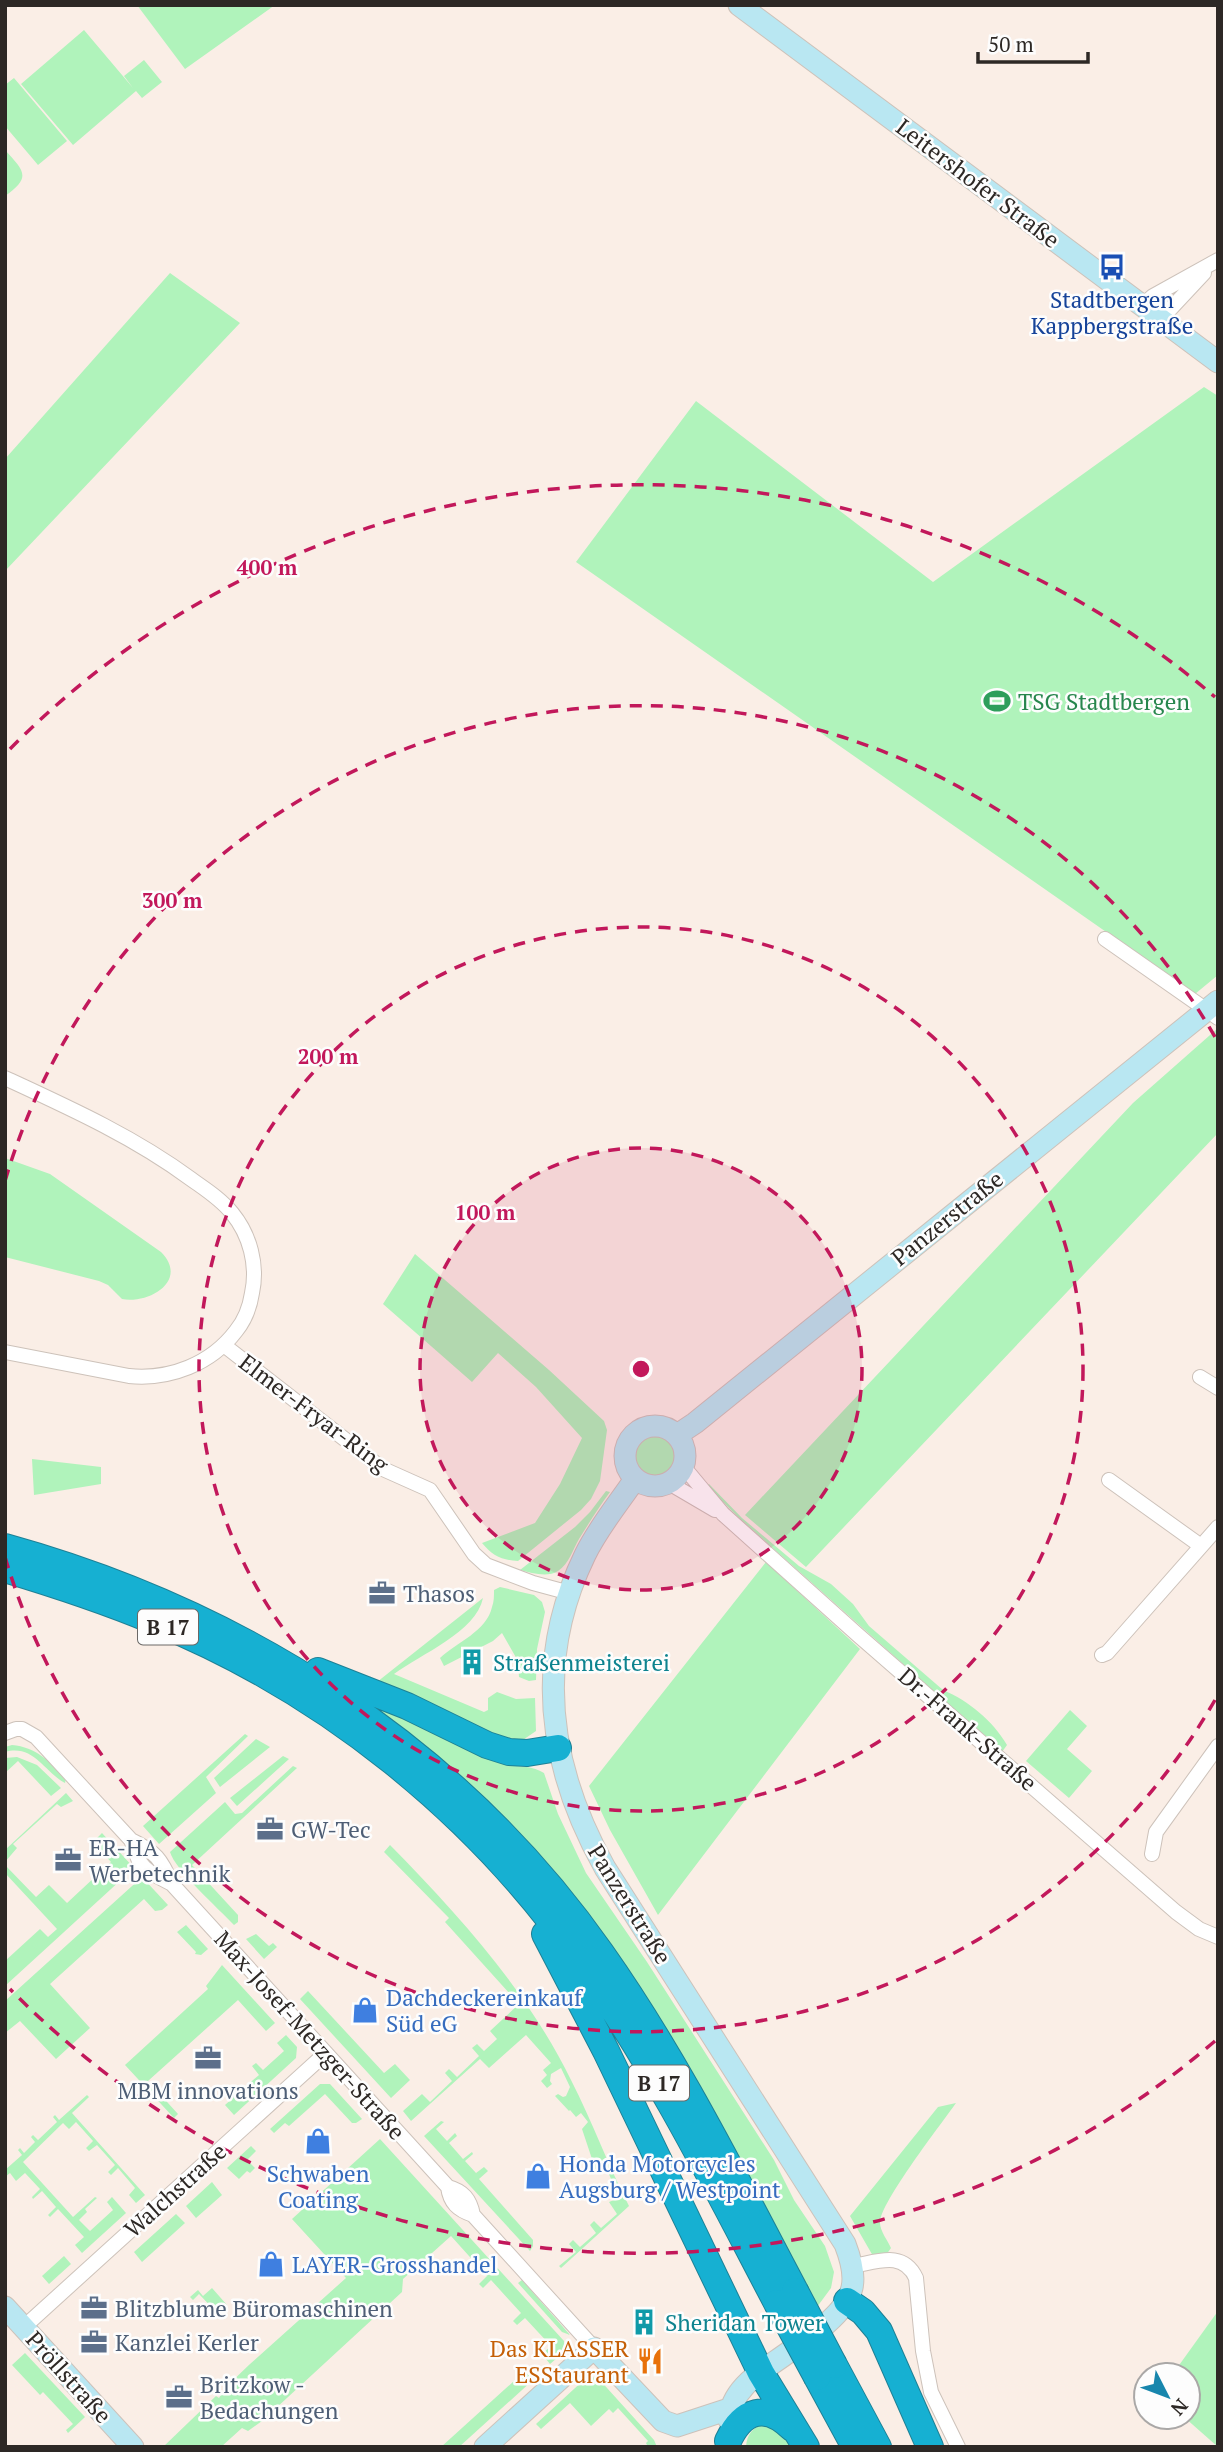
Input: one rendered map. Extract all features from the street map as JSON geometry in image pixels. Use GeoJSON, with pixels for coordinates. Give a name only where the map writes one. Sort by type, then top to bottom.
{"type":"FeatureCollection","features":[{"type":"Feature","properties":{"kind":"highway","name":"B 17"},"geometry":{"type":"LineString","coordinates":[[5,1547],[69,1566],[162,1602],[239,1637],[279,1659],[331,1674],[343,1700],[380,1752],[484,1844],[569,1945],[627,2029],[786,2297]]}},
{"type":"Feature","properties":{"kind":"highway","name":"B 17"},"geometry":{"type":"LineString","coordinates":[[5,1569],[154,1621],[230,1656],[343,1700],[393,1736],[468,1800],[532,1865],[579,1923],[622,1984],[666,2054],[786,2297],[826,2371],[878,2447]]}},
{"type":"Feature","properties":{"kind":"highway"},"geometry":{"type":"LineString","coordinates":[[343,1700],[509,1752],[527,1753],[558,1748]]}},
{"type":"Feature","properties":{"kind":"highway"},"geometry":{"type":"LineString","coordinates":[[516,1880],[612,2063],[751,2380],[803,2441]]}},
{"type":"Feature","properties":{"kind":"highway"},"geometry":{"type":"LineString","coordinates":[[846,2301],[863,2312],[879,2331],[930,2447]]}},
{"type":"Feature","properties":{"kind":"highway","name":"B 17"},"geometry":{"type":"LineString","coordinates":[[826,2371],[855,2447]]}},
{"type":"Feature","properties":{"kind":"highway"},"geometry":{"type":"LineString","coordinates":[[729,2444],[744,2420],[759,2412],[775,2414],[803,2441]]}},
{"type":"Feature","properties":{"kind":"street","name":"Leitershofer Straße"},"geometry":{"type":"LineString","coordinates":[[739,5],[1218,362]]}},
{"type":"Feature","properties":{"kind":"street"},"geometry":{"type":"LineString","coordinates":[[1143,305],[1153,296],[1216,261]]}},
{"type":"Feature","properties":{"kind":"street"},"geometry":{"type":"LineString","coordinates":[[1161,319],[1216,261]]}},
{"type":"Feature","properties":{"kind":"street"},"geometry":{"type":"LineString","coordinates":[[1105,939],[1214,1010]]}},
{"type":"Feature","properties":{"kind":"street","name":"Panzerstraße"},"geometry":{"type":"LineString","coordinates":[[677,1435],[1214,1010]]}},
{"type":"Feature","properties":{"kind":"street","name":"Elmer-Fryar-Ring"},"geometry":{"type":"LineString","coordinates":[[5,1078],[136,1142],[219,1200],[231,1212],[249,1244],[255,1272],[250,1303],[240,1326],[225,1346],[198,1364],[175,1373],[141,1377],[5,1352]]}},
{"type":"Feature","properties":{"kind":"street","name":"Elmer-Fryar-Ring"},"geometry":{"type":"LineString","coordinates":[[225,1346],[383,1469],[430,1490],[474,1554],[486,1565],[533,1583],[570,1593]]}},
{"type":"Feature","properties":{"kind":"street"},"geometry":{"type":"LineString","coordinates":[[1200,1377],[1218,1388]]}},
{"type":"Feature","properties":{"kind":"street"},"geometry":{"type":"LineString","coordinates":[[660,1426],[677,1435],[684,1450],[676,1474],[651,1486],[635,1479],[625,1462],[627,1443],[633,1435],[640,1429],[660,1426]]}},
{"type":"Feature","properties":{"kind":"street","name":"Dr.-Frank-Straße"},"geometry":{"type":"LineString","coordinates":[[676,1474],[1176,1912],[1199,1929],[1218,1937]]}},
{"type":"Feature","properties":{"kind":"street","name":"Dr.-Frank-Straße"},"geometry":{"type":"LineString","coordinates":[[676,1474],[723,1514]]}},
{"type":"Feature","properties":{"kind":"street","name":"Panzerstraße"},"geometry":{"type":"LineString","coordinates":[[635,1479],[584,1556],[570,1593],[557,1644],[553,1711],[558,1748],[569,1791],[605,1868],[845,2244],[853,2266]]}},
{"type":"Feature","properties":{"kind":"street"},"geometry":{"type":"LineString","coordinates":[[1109,1480],[1201,1546]]}},
{"type":"Feature","properties":{"kind":"street"},"geometry":{"type":"LineString","coordinates":[[1101,1655],[1108,1653],[1218,1527]]}},
{"type":"Feature","properties":{"kind":"street","name":"Max-Josef-Metzger-Straße"},"geometry":{"type":"LineString","coordinates":[[5,1733],[22,1729],[36,1737],[131,1840],[139,1861],[151,1873],[172,1884],[448,2187],[449,2199],[462,2211],[473,2215],[663,2421],[677,2426],[729,2409]]}},
{"type":"Feature","properties":{"kind":"street"},"geometry":{"type":"LineString","coordinates":[[1152,1853],[1156,1832],[1218,1746]]}},
{"type":"Feature","properties":{"kind":"street","name":"Walchstraße"},"geometry":{"type":"LineString","coordinates":[[24,2327],[326,2053]]}},
{"type":"Feature","properties":{"kind":"street"},"geometry":{"type":"LineString","coordinates":[[826,2324],[846,2301],[854,2277],[853,2266],[889,2260],[901,2261],[912,2269],[916,2278],[923,2351],[931,2392],[958,2447]]}},
{"type":"Feature","properties":{"kind":"street","name":"Pröllstraße"},"geometry":{"type":"LineString","coordinates":[[5,2307],[134,2447]]}},
{"type":"Feature","properties":{"kind":"street"},"geometry":{"type":"LineString","coordinates":[[485,2447],[594,2348]]}},
{"type":"Feature","properties":{"kind":"street"},"geometry":{"type":"LineString","coordinates":[[729,2444],[729,2409],[734,2398],[751,2380],[790,2351]]}},
{"type":"Feature","properties":{"kind":"green space"},"geometry":{"type":"Polygon","coordinates":[[[137,5],[275,5],[185,69],[137,5]]]}},
{"type":"Feature","properties":{"kind":"green space"},"geometry":{"type":"Polygon","coordinates":[[[84,30],[133,88],[124,76],[144,60],[162,82],[142,98],[136,91],[73,145],[21,84],[84,30]]]}},
{"type":"Feature","properties":{"kind":"green space"},"geometry":{"type":"Polygon","coordinates":[[[14,78],[67,141],[38,165],[5,126],[5,85],[14,78]]]}},
{"type":"Feature","properties":{"kind":"green space"},"geometry":{"type":"Polygon","coordinates":[[[5,150],[17,163],[22,179],[5,196],[5,150]]]}},
{"type":"Feature","properties":{"kind":"green space"},"geometry":{"type":"Polygon","coordinates":[[[170,273],[240,323],[5,571],[5,459],[170,273]]]}},
{"type":"Feature","properties":{"kind":"green space","name":"TSG Stadtbergen"},"geometry":{"type":"Polygon","coordinates":[[[1204,387],[1218,396],[1218,975],[1195,994],[576,562],[696,401],[933,582],[1204,387]]]}},
{"type":"Feature","properties":{"kind":"green space"},"geometry":{"type":"Polygon","coordinates":[[[1218,1028],[1218,1133],[806,1567],[745,1515],[1133,1103],[1218,1028]]]}},
{"type":"Feature","properties":{"kind":"green space"},"geometry":{"type":"Polygon","coordinates":[[[5,1158],[50,1174],[161,1252],[169,1262],[171,1272],[162,1288],[144,1298],[122,1299],[108,1285],[99,1281],[5,1257],[5,1158]]]}},
{"type":"Feature","properties":{"kind":"green space"},"geometry":{"type":"Polygon","coordinates":[[[415,1254],[604,1421],[607,1430],[600,1481],[591,1499],[518,1561],[498,1556],[482,1543],[535,1523],[560,1484],[582,1438],[536,1387],[498,1353],[472,1382],[383,1304],[415,1254]]]}},
{"type":"Feature","properties":{"kind":"green space"},"geometry":{"type":"Polygon","coordinates":[[[655,1435],[670,1442],[677,1457],[670,1472],[655,1479],[640,1472],[633,1457],[640,1442],[655,1435]]]}},
{"type":"Feature","properties":{"kind":"green space"},"geometry":{"type":"Polygon","coordinates":[[[32,1459],[101,1467],[101,1484],[34,1495],[32,1459]]]}},
{"type":"Feature","properties":{"kind":"green space"},"geometry":{"type":"Polygon","coordinates":[[[709,1484],[742,1518],[799,1566],[831,1584],[853,1604],[869,1626],[943,1690],[979,1713],[995,1728],[1007,1745],[1002,1752],[740,1519],[707,1486],[709,1484]]]}},
{"type":"Feature","properties":{"kind":"green space"},"geometry":{"type":"Polygon","coordinates":[[[606,1491],[610,1492],[562,1568],[544,1575],[520,1570],[575,1527],[606,1491]]]}},
{"type":"Feature","properties":{"kind":"green space"},"geometry":{"type":"Polygon","coordinates":[[[766,1562],[860,1649],[658,1915],[610,1830],[589,1786],[766,1562]]]}},
{"type":"Feature","properties":{"kind":"green space"},"geometry":{"type":"Polygon","coordinates":[[[500,1587],[534,1595],[542,1602],[545,1612],[537,1649],[536,1680],[529,1681],[519,1677],[518,1661],[502,1633],[493,1641],[444,1666],[440,1658],[484,1623],[493,1605],[494,1590],[500,1587]]]}},
{"type":"Feature","properties":{"kind":"green space"},"geometry":{"type":"Polygon","coordinates":[[[483,1598],[478,1610],[459,1632],[394,1674],[484,1712],[488,1710],[488,1698],[497,1692],[516,1699],[535,1698],[536,1731],[517,1744],[377,1682],[483,1598]]]}},
{"type":"Feature","properties":{"kind":"green space"},"geometry":{"type":"Polygon","coordinates":[[[368,1699],[502,1763],[534,1768],[544,1773],[558,1814],[586,1873],[647,1962],[774,2160],[794,2200],[825,2246],[834,2272],[831,2288],[817,2307],[494,1809],[447,1764],[368,1704],[368,1699]]]}},
{"type":"Feature","properties":{"kind":"green space"},"geometry":{"type":"Polygon","coordinates":[[[1070,1710],[1087,1726],[1067,1749],[1092,1771],[1069,1798],[1026,1761],[1070,1710]]]}},
{"type":"Feature","properties":{"kind":"green space"},"geometry":{"type":"Polygon","coordinates":[[[245,1734],[248,1736],[206,1777],[216,1793],[159,1844],[143,1826],[245,1734]]]}},
{"type":"Feature","properties":{"kind":"green space"},"geometry":{"type":"Polygon","coordinates":[[[256,1739],[270,1747],[220,1787],[214,1778],[256,1739]]]}},
{"type":"Feature","properties":{"kind":"green space"},"geometry":{"type":"Polygon","coordinates":[[[21,1746],[42,1756],[66,1778],[65,1783],[31,1755],[24,1752],[5,1752],[5,1747],[21,1746]]]}},
{"type":"Feature","properties":{"kind":"green space"},"geometry":{"type":"Polygon","coordinates":[[[283,1756],[289,1759],[237,1806],[230,1798],[283,1756]]]}},
{"type":"Feature","properties":{"kind":"green space"},"geometry":{"type":"Polygon","coordinates":[[[17,1757],[37,1765],[61,1788],[51,1796],[18,1761],[5,1773],[5,1758],[17,1757]]]}},
{"type":"Feature","properties":{"kind":"green space"},"geometry":{"type":"Polygon","coordinates":[[[293,1766],[297,1768],[192,1865],[238,1915],[238,1922],[234,1925],[188,1879],[170,1852],[225,1802],[235,1814],[242,1813],[293,1766]]]}},
{"type":"Feature","properties":{"kind":"green space"},"geometry":{"type":"Polygon","coordinates":[[[66,1793],[73,1801],[61,1807],[57,1804],[13,1844],[17,1848],[5,1862],[5,1850],[66,1793]]]}},
{"type":"Feature","properties":{"kind":"green space"},"geometry":{"type":"Polygon","coordinates":[[[102,1833],[134,1868],[5,1986],[5,1961],[40,1929],[48,1937],[57,1929],[5,1873],[5,1865],[36,1897],[49,1885],[67,1903],[111,1862],[93,1842],[102,1833]]]}},
{"type":"Feature","properties":{"kind":"green space"},"geometry":{"type":"Polygon","coordinates":[[[390,1845],[466,1927],[513,1985],[534,2016],[571,2080],[629,2206],[561,2268],[559,2266],[576,2252],[569,2244],[573,2240],[580,2247],[596,2233],[590,2225],[594,2221],[601,2228],[617,2214],[609,2202],[619,2198],[606,2167],[596,2171],[582,2129],[588,2122],[581,2113],[576,2117],[555,2096],[566,2096],[570,2087],[561,2068],[551,2074],[552,2084],[547,2088],[541,2081],[547,2075],[543,2070],[551,2063],[526,2035],[489,2068],[480,2059],[411,2121],[403,2111],[422,2094],[430,2102],[452,2081],[445,2073],[449,2069],[457,2077],[479,2056],[472,2048],[477,2044],[484,2051],[497,2039],[490,2031],[519,2004],[445,1922],[449,1918],[384,1852],[390,1845]]]}},
{"type":"Feature","properties":{"kind":"green space"},"geometry":{"type":"Polygon","coordinates":[[[142,1877],[168,1905],[155,1911],[144,1899],[50,1984],[90,2028],[56,2059],[20,2021],[5,2033],[5,2001],[142,1877]]]}},
{"type":"Feature","properties":{"kind":"green space"},"geometry":{"type":"Polygon","coordinates":[[[186,1925],[208,1949],[201,1955],[195,1954],[177,1932],[186,1925]]]}},
{"type":"Feature","properties":{"kind":"green space"},"geometry":{"type":"Polygon","coordinates":[[[256,1934],[269,1946],[273,1943],[277,1947],[264,1959],[246,1939],[256,1934]]]}},
{"type":"Feature","properties":{"kind":"green space"},"geometry":{"type":"Polygon","coordinates":[[[222,1965],[275,2023],[266,2031],[238,2000],[148,2081],[178,2114],[174,2118],[125,2065],[208,1989],[206,1986],[222,1965]]]}},
{"type":"Feature","properties":{"kind":"green space"},"geometry":{"type":"Polygon","coordinates":[[[308,1991],[384,2073],[395,2064],[410,2080],[391,2098],[300,1999],[308,1991]]]}},
{"type":"Feature","properties":{"kind":"green space"},"geometry":{"type":"Polygon","coordinates":[[[286,2035],[297,2047],[296,2058],[234,2115],[225,2105],[234,2097],[227,2089],[231,2086],[238,2093],[259,2075],[252,2066],[256,2063],[263,2070],[284,2051],[277,2043],[286,2035]]]}},
{"type":"Feature","properties":{"kind":"green space"},"geometry":{"type":"Polygon","coordinates":[[[320,2084],[330,2084],[362,2119],[352,2123],[325,2094],[289,2126],[285,2123],[274,2133],[270,2129],[320,2084]]]}},
{"type":"Feature","properties":{"kind":"green space"},"geometry":{"type":"Polygon","coordinates":[[[87,2095],[89,2097],[72,2113],[145,2195],[136,2203],[129,2195],[135,2188],[118,2168],[111,2175],[108,2172],[115,2165],[97,2145],[89,2151],[86,2148],[93,2141],[76,2122],[69,2129],[63,2123],[23,2162],[73,2217],[97,2198],[85,2209],[87,2212],[79,2220],[90,2231],[113,2210],[107,2202],[112,2197],[126,2213],[82,2253],[75,2245],[84,2237],[58,2209],[50,2217],[48,2215],[56,2207],[42,2191],[33,2199],[40,2189],[25,2173],[16,2181],[10,2173],[5,2177],[5,2170],[22,2155],[18,2150],[20,2148],[24,2153],[35,2142],[31,2137],[33,2135],[38,2140],[57,2122],[53,2117],[55,2115],[59,2120],[87,2095]]]}},
{"type":"Feature","properties":{"kind":"green space"},"geometry":{"type":"Polygon","coordinates":[[[956,2103],[889,2199],[880,2223],[891,2248],[886,2255],[873,2256],[850,2216],[938,2107],[956,2103]]]}},
{"type":"Feature","properties":{"kind":"green space"},"geometry":{"type":"Polygon","coordinates":[[[441,2121],[444,2122],[436,2129],[447,2141],[455,2133],[457,2136],[449,2143],[463,2159],[472,2152],[465,2161],[476,2173],[484,2167],[488,2171],[479,2179],[533,2240],[530,2251],[424,2136],[441,2121]]]}},
{"type":"Feature","properties":{"kind":"green space"},"geometry":{"type":"Polygon","coordinates":[[[380,2139],[564,2341],[564,2352],[550,2364],[542,2354],[551,2346],[525,2318],[517,2325],[513,2321],[521,2313],[491,2280],[483,2288],[479,2284],[487,2276],[451,2236],[403,2279],[402,2292],[262,2421],[248,2431],[242,2428],[221,2447],[163,2447],[346,2278],[292,2219],[380,2139]]]}},
{"type":"Feature","properties":{"kind":"green space"},"geometry":{"type":"Polygon","coordinates":[[[251,2146],[256,2151],[247,2160],[255,2168],[239,2179],[227,2168],[251,2146]]]}},
{"type":"Feature","properties":{"kind":"green space"},"geometry":{"type":"Polygon","coordinates":[[[212,2182],[222,2195],[196,2218],[186,2206],[212,2182]]]}},
{"type":"Feature","properties":{"kind":"green space"},"geometry":{"type":"Polygon","coordinates":[[[176,2214],[185,2223],[142,2262],[134,2252],[176,2214]]]}},
{"type":"Feature","properties":{"kind":"green space"},"geometry":{"type":"Polygon","coordinates":[[[64,2256],[71,2264],[49,2284],[42,2276],[64,2256]]]}},
{"type":"Feature","properties":{"kind":"green space"},"geometry":{"type":"Polygon","coordinates":[[[522,2280],[570,2335],[562,2332],[518,2283],[522,2280]]]}},
{"type":"Feature","properties":{"kind":"green space"},"geometry":{"type":"Polygon","coordinates":[[[212,2288],[227,2305],[218,2314],[199,2294],[193,2300],[190,2297],[198,2290],[203,2296],[212,2288]]]}},
{"type":"Feature","properties":{"kind":"green space"},"geometry":{"type":"Polygon","coordinates":[[[1218,2311],[1218,2447],[1200,2431],[1202,2431],[1202,2361],[1182,2361],[1218,2311]]]}},
{"type":"Feature","properties":{"kind":"green space"},"geometry":{"type":"Polygon","coordinates":[[[25,2353],[85,2417],[68,2433],[66,2430],[73,2424],[43,2392],[40,2395],[12,2365],[25,2353]]]}},
{"type":"Feature","properties":{"kind":"green space"},"geometry":{"type":"Polygon","coordinates":[[[525,2371],[533,2380],[459,2447],[441,2447],[525,2371]]]}},
{"type":"Feature","properties":{"kind":"green space"},"geometry":{"type":"Polygon","coordinates":[[[587,2377],[598,2378],[654,2440],[657,2447],[648,2447],[648,2441],[618,2408],[613,2413],[609,2409],[591,2426],[570,2403],[541,2429],[536,2424],[587,2377]]]}},
{"type":"Feature","properties":{"kind":"green space"},"geometry":{"type":"Polygon","coordinates":[[[766,2421],[796,2447],[746,2447],[752,2431],[766,2421]]]}},
{"type":"Feature","properties":{"kind":"place","name":"Stadtbergen Kappbergstraße"},"geometry":{"type":"Point","coordinates":[1112,267]}},
{"type":"Feature","properties":{"kind":"place","name":"TSG Stadtbergen"},"geometry":{"type":"Point","coordinates":[997,701]}},
{"type":"Feature","properties":{"kind":"place","name":"Thasos"},"geometry":{"type":"Point","coordinates":[382,1593]}},
{"type":"Feature","properties":{"kind":"place","name":"Straßenmeisterei"},"geometry":{"type":"Point","coordinates":[472,1662]}},
{"type":"Feature","properties":{"kind":"place","name":"GW-Tec"},"geometry":{"type":"Point","coordinates":[270,1829]}},
{"type":"Feature","properties":{"kind":"place","name":"ER-HA Werbetechnik"},"geometry":{"type":"Point","coordinates":[68,1860]}},
{"type":"Feature","properties":{"kind":"place","name":"Dachdeckereinkauf Süd eG"},"geometry":{"type":"Point","coordinates":[365,2010]}},
{"type":"Feature","properties":{"kind":"place","name":"MBM innovations"},"geometry":{"type":"Point","coordinates":[208,2058]}},
{"type":"Feature","properties":{"kind":"place","name":"Schwaben Coating"},"geometry":{"type":"Point","coordinates":[318,2141]}},
{"type":"Feature","properties":{"kind":"place","name":"Honda Motorcycles Augsburg / Westpoint"},"geometry":{"type":"Point","coordinates":[538,2176]}},
{"type":"Feature","properties":{"kind":"place","name":"LAYER-Grosshandel"},"geometry":{"type":"Point","coordinates":[271,2264]}},
{"type":"Feature","properties":{"kind":"place","name":"Blitzblume Büromaschinen"},"geometry":{"type":"Point","coordinates":[94,2308]}},
{"type":"Feature","properties":{"kind":"place","name":"Sheridan Tower"},"geometry":{"type":"Point","coordinates":[644,2322]}},
{"type":"Feature","properties":{"kind":"place","name":"Kanzlei Kerler"},"geometry":{"type":"Point","coordinates":[94,2342]}},
{"type":"Feature","properties":{"kind":"place","name":"Das KLASSER ESStaurant"},"geometry":{"type":"Point","coordinates":[650,2361]}},
{"type":"Feature","properties":{"kind":"place","name":"Britzkow - Bedachungen"},"geometry":{"type":"Point","coordinates":[179,2397]}}]}
